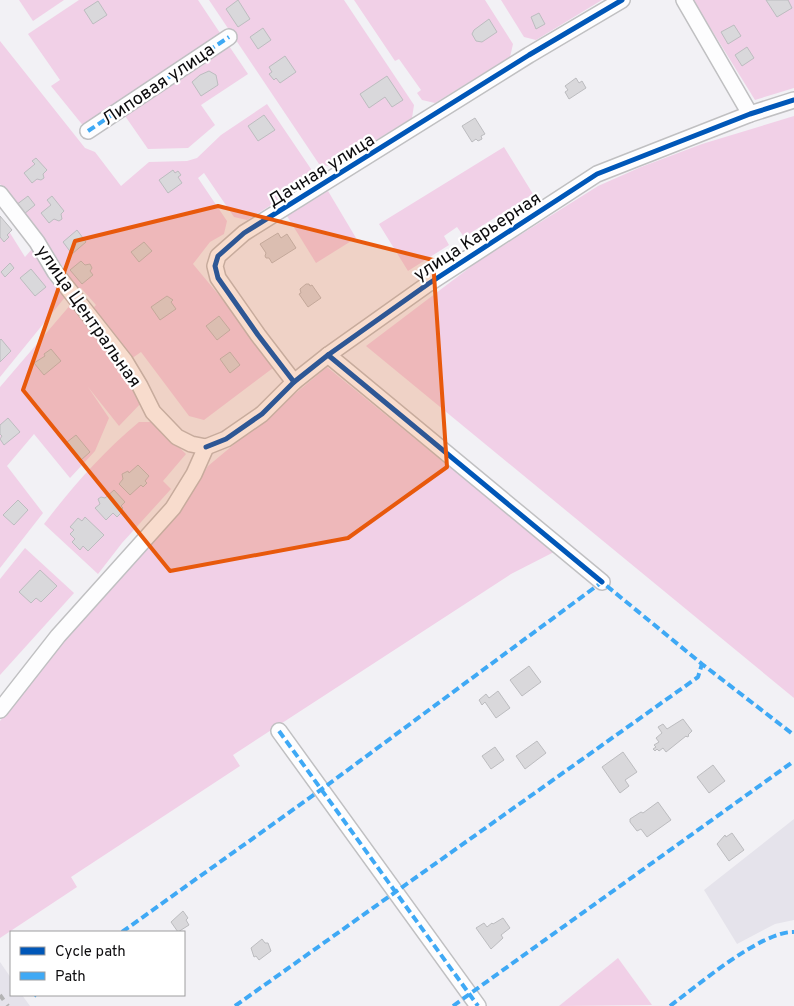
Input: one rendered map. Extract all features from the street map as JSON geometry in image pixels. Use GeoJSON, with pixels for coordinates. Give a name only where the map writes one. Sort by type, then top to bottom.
{"type":"FeatureCollection","features":[{"type":"Feature","properties":{"kind":"street","name":"Дачная улица"},"geometry":{"type":"LineString","coordinates":[[294,382],[218,278],[215,266],[218,256],[244,233],[428,120],[529,55],[622,0]]}},
{"type":"Feature","properties":{"kind":"street"},"geometry":{"type":"LineString","coordinates":[[684,0],[750,114]]}},
{"type":"Feature","properties":{"kind":"street","name":"Липовая улица"},"geometry":{"type":"LineString","coordinates":[[88,131],[228,37]]}},
{"type":"Feature","properties":{"kind":"street","name":"улица Карьерная"},"geometry":{"type":"LineString","coordinates":[[206,447],[226,438],[262,414],[294,382],[328,355],[428,284],[597,174],[750,114],[794,100]]}},
{"type":"Feature","properties":{"kind":"street","name":"улица Центральная"},"geometry":{"type":"LineString","coordinates":[[0,194],[37,242],[55,272],[124,361],[140,386],[153,412],[177,437],[191,444],[206,447]]}},
{"type":"Feature","properties":{"kind":"street"},"geometry":{"type":"LineString","coordinates":[[328,355],[602,582]]}},
{"type":"Feature","properties":{"kind":"street"},"geometry":{"type":"LineString","coordinates":[[0,710],[58,636],[173,508],[194,474],[206,447]]}},
{"type":"Feature","properties":{"kind":"street"},"geometry":{"type":"LineString","coordinates":[[279,731],[478,1006]]}},
{"type":"Feature","properties":{"kind":"highlighted area"},"geometry":{"type":"Polygon","coordinates":[[[218,206],[433,260],[447,467],[348,538],[170,571],[23,390],[75,241],[218,206]]]}},
{"type":"Feature","properties":{"kind":"shaded area"},"geometry":{"type":"Polygon","coordinates":[[[19,0],[64,0],[33,21],[19,0]]]}},
{"type":"Feature","properties":{"kind":"shaded area"},"geometry":{"type":"Polygon","coordinates":[[[79,0],[198,0],[222,36],[85,128],[51,86],[60,80],[28,34],[79,0]]]}},
{"type":"Feature","properties":{"kind":"shaded area"},"geometry":{"type":"Polygon","coordinates":[[[209,0],[344,0],[414,105],[412,118],[332,167],[319,164],[209,0]]]}},
{"type":"Feature","properties":{"kind":"shaded area"},"geometry":{"type":"Polygon","coordinates":[[[354,0],[485,0],[513,44],[510,57],[435,103],[422,100],[417,93],[421,90],[399,59],[395,61],[354,0]]]}},
{"type":"Feature","properties":{"kind":"shaded area"},"geometry":{"type":"Polygon","coordinates":[[[501,0],[602,0],[536,40],[524,37],[501,0]]]}},
{"type":"Feature","properties":{"kind":"shaded area"},"geometry":{"type":"Polygon","coordinates":[[[693,0],[794,0],[794,88],[755,100],[693,0]]]}},
{"type":"Feature","properties":{"kind":"shaded area"},"geometry":{"type":"Polygon","coordinates":[[[0,41],[85,148],[95,152],[121,186],[149,162],[187,161],[197,158],[221,135],[267,104],[311,169],[308,182],[247,220],[234,217],[204,173],[198,178],[227,221],[224,234],[210,242],[193,264],[277,365],[204,420],[189,416],[141,352],[131,359],[93,308],[96,305],[81,288],[79,290],[49,247],[0,184],[0,41]]]}},
{"type":"Feature","properties":{"kind":"shaded area"},"geometry":{"type":"Polygon","coordinates":[[[227,43],[248,74],[201,105],[215,125],[188,148],[148,149],[123,113],[227,43]]]}},
{"type":"Feature","properties":{"kind":"shaded area"},"geometry":{"type":"Polygon","coordinates":[[[794,116],[794,698],[366,346],[477,262],[598,186],[641,167],[702,144],[794,116]]]}},
{"type":"Feature","properties":{"kind":"shaded area"},"geometry":{"type":"Polygon","coordinates":[[[504,147],[533,194],[464,237],[457,227],[444,236],[449,245],[408,271],[379,224],[504,147]]]}},
{"type":"Feature","properties":{"kind":"shaded area"},"geometry":{"type":"Polygon","coordinates":[[[328,191],[356,238],[316,263],[287,216],[328,191]]]}},
{"type":"Feature","properties":{"kind":"shaded area"},"geometry":{"type":"Polygon","coordinates":[[[0,217],[25,257],[32,249],[66,296],[0,377],[0,217]]]}},
{"type":"Feature","properties":{"kind":"shaded area"},"geometry":{"type":"Polygon","coordinates":[[[72,303],[144,400],[119,426],[88,387],[109,418],[95,451],[70,478],[34,434],[7,466],[43,513],[0,568],[0,387],[72,303]]]}},
{"type":"Feature","properties":{"kind":"shaded area"},"geometry":{"type":"Polygon","coordinates":[[[327,367],[554,552],[511,574],[233,755],[240,766],[71,877],[77,887],[0,938],[0,721],[60,642],[180,510],[208,466],[327,367]]]}},
{"type":"Feature","properties":{"kind":"shaded area"},"geometry":{"type":"Polygon","coordinates":[[[139,422],[152,422],[186,454],[163,481],[171,489],[122,543],[98,574],[44,524],[89,470],[139,422]]]}},
{"type":"Feature","properties":{"kind":"shaded area"},"geometry":{"type":"Polygon","coordinates":[[[25,548],[74,593],[0,675],[0,579],[25,548]]]}},
{"type":"Feature","properties":{"kind":"shaded area"},"geometry":{"type":"Polygon","coordinates":[[[794,819],[794,920],[775,924],[737,944],[704,890],[794,819]]]}},
{"type":"Feature","properties":{"kind":"shaded area"},"geometry":{"type":"Polygon","coordinates":[[[618,958],[652,1005],[559,1006],[618,958]]]}},
{"type":"Feature","properties":{"kind":"shaded area"},"geometry":{"type":"Polygon","coordinates":[[[0,962],[10,977],[10,996],[23,996],[30,1006],[0,1006],[0,962]]]}},
{"type":"Feature","properties":{"kind":"building"},"geometry":{"type":"Polygon","coordinates":[[[238,0],[250,19],[238,27],[226,9],[238,0]]]}},
{"type":"Feature","properties":{"kind":"building"},"geometry":{"type":"Polygon","coordinates":[[[766,0],[788,0],[792,8],[777,17],[766,0]]]}},
{"type":"Feature","properties":{"kind":"building"},"geometry":{"type":"Polygon","coordinates":[[[98,1],[107,15],[93,24],[84,10],[98,1]]]}},
{"type":"Feature","properties":{"kind":"building"},"geometry":{"type":"Polygon","coordinates":[[[539,13],[545,24],[536,29],[531,17],[539,13]]]}},
{"type":"Feature","properties":{"kind":"building"},"geometry":{"type":"Polygon","coordinates":[[[489,19],[497,32],[482,42],[476,41],[472,34],[474,30],[489,19]]]}},
{"type":"Feature","properties":{"kind":"building"},"geometry":{"type":"Polygon","coordinates":[[[734,25],[741,36],[728,44],[721,32],[734,25]]]}},
{"type":"Feature","properties":{"kind":"building"},"geometry":{"type":"Polygon","coordinates":[[[263,28],[271,40],[258,49],[250,37],[263,28]]]}},
{"type":"Feature","properties":{"kind":"building"},"geometry":{"type":"Polygon","coordinates":[[[747,47],[754,58],[742,66],[735,55],[747,47]]]}},
{"type":"Feature","properties":{"kind":"building"},"geometry":{"type":"Polygon","coordinates":[[[285,56],[296,72],[280,83],[269,74],[272,72],[269,67],[285,56]]]}},
{"type":"Feature","properties":{"kind":"building"},"geometry":{"type":"Polygon","coordinates":[[[209,71],[216,75],[218,85],[201,96],[192,82],[200,75],[209,71]]]}},
{"type":"Feature","properties":{"kind":"building"},"geometry":{"type":"Polygon","coordinates":[[[387,76],[403,100],[392,107],[385,97],[369,108],[360,94],[387,76]]]}},
{"type":"Feature","properties":{"kind":"building"},"geometry":{"type":"Polygon","coordinates":[[[576,78],[579,83],[582,81],[586,88],[569,99],[565,92],[568,90],[565,86],[576,78]]]}},
{"type":"Feature","properties":{"kind":"building"},"geometry":{"type":"Polygon","coordinates":[[[264,115],[275,130],[258,141],[248,126],[264,115]]]}},
{"type":"Feature","properties":{"kind":"building"},"geometry":{"type":"Polygon","coordinates":[[[475,118],[485,134],[481,136],[482,139],[478,141],[476,139],[472,142],[462,126],[475,118]]]}},
{"type":"Feature","properties":{"kind":"building"},"geometry":{"type":"Polygon","coordinates":[[[36,158],[47,170],[43,174],[44,178],[41,180],[37,179],[32,183],[24,173],[35,164],[32,161],[36,158]]]}},
{"type":"Feature","properties":{"kind":"building"},"geometry":{"type":"Polygon","coordinates":[[[173,170],[175,173],[178,171],[181,175],[178,177],[182,183],[168,193],[159,180],[173,170]]]}},
{"type":"Feature","properties":{"kind":"building"},"geometry":{"type":"Polygon","coordinates":[[[28,196],[35,205],[24,214],[16,205],[28,196]]]}},
{"type":"Feature","properties":{"kind":"building"},"geometry":{"type":"Polygon","coordinates":[[[52,196],[64,211],[61,214],[62,219],[59,221],[54,219],[49,223],[41,213],[51,205],[47,200],[52,196]]]}},
{"type":"Feature","properties":{"kind":"building"},"geometry":{"type":"Polygon","coordinates":[[[0,216],[12,230],[4,242],[0,237],[0,216]]]}},
{"type":"Feature","properties":{"kind":"building"},"geometry":{"type":"Polygon","coordinates":[[[77,230],[86,242],[72,254],[63,242],[77,230]]]}},
{"type":"Feature","properties":{"kind":"building"},"geometry":{"type":"Polygon","coordinates":[[[278,233],[281,238],[287,234],[296,248],[272,263],[269,258],[266,258],[266,253],[260,244],[278,233]]]}},
{"type":"Feature","properties":{"kind":"building"},"geometry":{"type":"Polygon","coordinates":[[[144,242],[152,251],[139,262],[131,252],[144,242]]]}},
{"type":"Feature","properties":{"kind":"building"},"geometry":{"type":"Polygon","coordinates":[[[81,261],[85,265],[90,264],[92,268],[90,271],[93,275],[82,284],[70,270],[81,261]]]}},
{"type":"Feature","properties":{"kind":"building"},"geometry":{"type":"Polygon","coordinates":[[[10,263],[14,268],[5,277],[1,272],[10,263]]]}},
{"type":"Feature","properties":{"kind":"building"},"geometry":{"type":"Polygon","coordinates":[[[31,269],[46,287],[35,296],[20,278],[31,269]]]}},
{"type":"Feature","properties":{"kind":"building"},"geometry":{"type":"Polygon","coordinates":[[[306,284],[312,285],[321,298],[308,307],[299,294],[301,293],[300,289],[306,284]]]}},
{"type":"Feature","properties":{"kind":"building"},"geometry":{"type":"Polygon","coordinates":[[[167,296],[173,300],[171,302],[176,309],[160,320],[151,307],[167,296]]]}},
{"type":"Feature","properties":{"kind":"building"},"geometry":{"type":"Polygon","coordinates":[[[219,316],[230,330],[217,340],[206,326],[219,316]]]}},
{"type":"Feature","properties":{"kind":"building"},"geometry":{"type":"Polygon","coordinates":[[[0,340],[11,351],[0,362],[0,340]]]}},
{"type":"Feature","properties":{"kind":"building"},"geometry":{"type":"Polygon","coordinates":[[[51,349],[61,361],[44,375],[34,363],[45,356],[44,354],[51,349]]]}},
{"type":"Feature","properties":{"kind":"building"},"geometry":{"type":"Polygon","coordinates":[[[230,352],[240,365],[230,373],[220,359],[230,352]]]}},
{"type":"Feature","properties":{"kind":"building"},"geometry":{"type":"Polygon","coordinates":[[[8,418],[20,432],[4,445],[0,439],[2,436],[0,434],[0,425],[8,418]]]}},
{"type":"Feature","properties":{"kind":"building"},"geometry":{"type":"Polygon","coordinates":[[[76,435],[90,452],[81,460],[67,442],[76,435]]]}},
{"type":"Feature","properties":{"kind":"building"},"geometry":{"type":"Polygon","coordinates":[[[138,465],[149,476],[145,481],[147,483],[143,487],[141,485],[130,495],[119,484],[123,479],[122,474],[128,471],[129,473],[138,465]]]}},
{"type":"Feature","properties":{"kind":"building"},"geometry":{"type":"Polygon","coordinates":[[[114,490],[125,502],[121,506],[123,508],[120,510],[122,512],[117,517],[113,513],[106,520],[95,508],[100,504],[98,499],[101,497],[105,498],[114,490]]]}},
{"type":"Feature","properties":{"kind":"building"},"geometry":{"type":"Polygon","coordinates":[[[18,500],[28,510],[14,525],[3,515],[18,500]]]}},
{"type":"Feature","properties":{"kind":"building"},"geometry":{"type":"Polygon","coordinates":[[[85,517],[104,535],[88,551],[83,546],[80,550],[72,542],[75,539],[70,534],[74,530],[70,527],[78,518],[82,521],[85,517]]]}},
{"type":"Feature","properties":{"kind":"building"},"geometry":{"type":"Polygon","coordinates":[[[40,570],[57,586],[41,602],[36,598],[31,603],[19,592],[40,570]]]}},
{"type":"Feature","properties":{"kind":"building"},"geometry":{"type":"Polygon","coordinates":[[[529,666],[541,682],[522,696],[510,680],[529,666]]]}},
{"type":"Feature","properties":{"kind":"building"},"geometry":{"type":"Polygon","coordinates":[[[498,691],[510,708],[496,718],[485,702],[482,705],[479,700],[486,694],[489,698],[498,691]]]}},
{"type":"Feature","properties":{"kind":"building"},"geometry":{"type":"Polygon","coordinates":[[[683,719],[692,731],[689,736],[686,736],[666,752],[663,748],[655,751],[653,749],[656,747],[654,745],[659,742],[656,738],[662,733],[658,727],[663,724],[667,729],[683,719]]]}},
{"type":"Feature","properties":{"kind":"building"},"geometry":{"type":"Polygon","coordinates":[[[537,741],[546,753],[525,769],[516,756],[537,741]]]}},
{"type":"Feature","properties":{"kind":"building"},"geometry":{"type":"Polygon","coordinates":[[[495,747],[504,760],[491,769],[482,756],[495,747]]]}},
{"type":"Feature","properties":{"kind":"building"},"geometry":{"type":"Polygon","coordinates":[[[623,752],[637,772],[625,780],[629,786],[620,793],[602,767],[623,752]]]}},
{"type":"Feature","properties":{"kind":"building"},"geometry":{"type":"Polygon","coordinates":[[[713,765],[725,781],[709,793],[697,777],[713,765]]]}},
{"type":"Feature","properties":{"kind":"building"},"geometry":{"type":"Polygon","coordinates":[[[658,802],[671,820],[647,837],[641,829],[637,831],[630,822],[630,819],[641,812],[643,813],[658,802]]]}},
{"type":"Feature","properties":{"kind":"building"},"geometry":{"type":"Polygon","coordinates":[[[732,833],[744,850],[729,861],[717,844],[725,835],[726,837],[732,833]]]}},
{"type":"Feature","properties":{"kind":"building"},"geometry":{"type":"Polygon","coordinates":[[[183,911],[188,918],[186,920],[189,925],[177,931],[171,922],[183,911]]]}},
{"type":"Feature","properties":{"kind":"building"},"geometry":{"type":"Polygon","coordinates":[[[503,918],[510,928],[501,935],[503,938],[491,949],[476,928],[484,923],[487,927],[503,918]]]}},
{"type":"Feature","properties":{"kind":"building"},"geometry":{"type":"Polygon","coordinates":[[[262,939],[265,943],[268,943],[271,951],[259,960],[256,956],[254,957],[251,948],[262,939]]]}},
{"type":"Feature","properties":{"kind":"railway"},"geometry":{"type":"LineString","coordinates":[[0,995],[8,1006]]}},
{"type":"Feature","properties":{"kind":"marked path"},"geometry":{"type":"LineString","coordinates":[[88,131],[229,37]]}},
{"type":"Feature","properties":{"kind":"marked path"},"geometry":{"type":"LineString","coordinates":[[123,931],[322,789],[602,582],[702,664],[794,735]]}},
{"type":"Feature","properties":{"kind":"marked path"},"geometry":{"type":"LineString","coordinates":[[235,1006],[698,677],[702,664]]}},
{"type":"Feature","properties":{"kind":"marked path"},"geometry":{"type":"LineString","coordinates":[[279,731],[478,1006]]}},
{"type":"Feature","properties":{"kind":"marked path"},"geometry":{"type":"LineString","coordinates":[[453,1006],[794,761]]}},
{"type":"Feature","properties":{"kind":"marked path"},"geometry":{"type":"LineString","coordinates":[[670,1006],[747,950],[764,940],[780,934],[794,932]]}},
{"type":"Feature","properties":{"kind":"cycle path"},"geometry":{"type":"LineString","coordinates":[[294,382],[218,278],[215,266],[218,256],[244,233],[529,55],[622,0]]}},
{"type":"Feature","properties":{"kind":"cycle path"},"geometry":{"type":"LineString","coordinates":[[206,447],[226,439],[262,414],[294,382],[328,355],[428,284],[597,174],[750,114],[794,100]]}},
{"type":"Feature","properties":{"kind":"cycle path"},"geometry":{"type":"LineString","coordinates":[[328,355],[602,582]]}}]}
